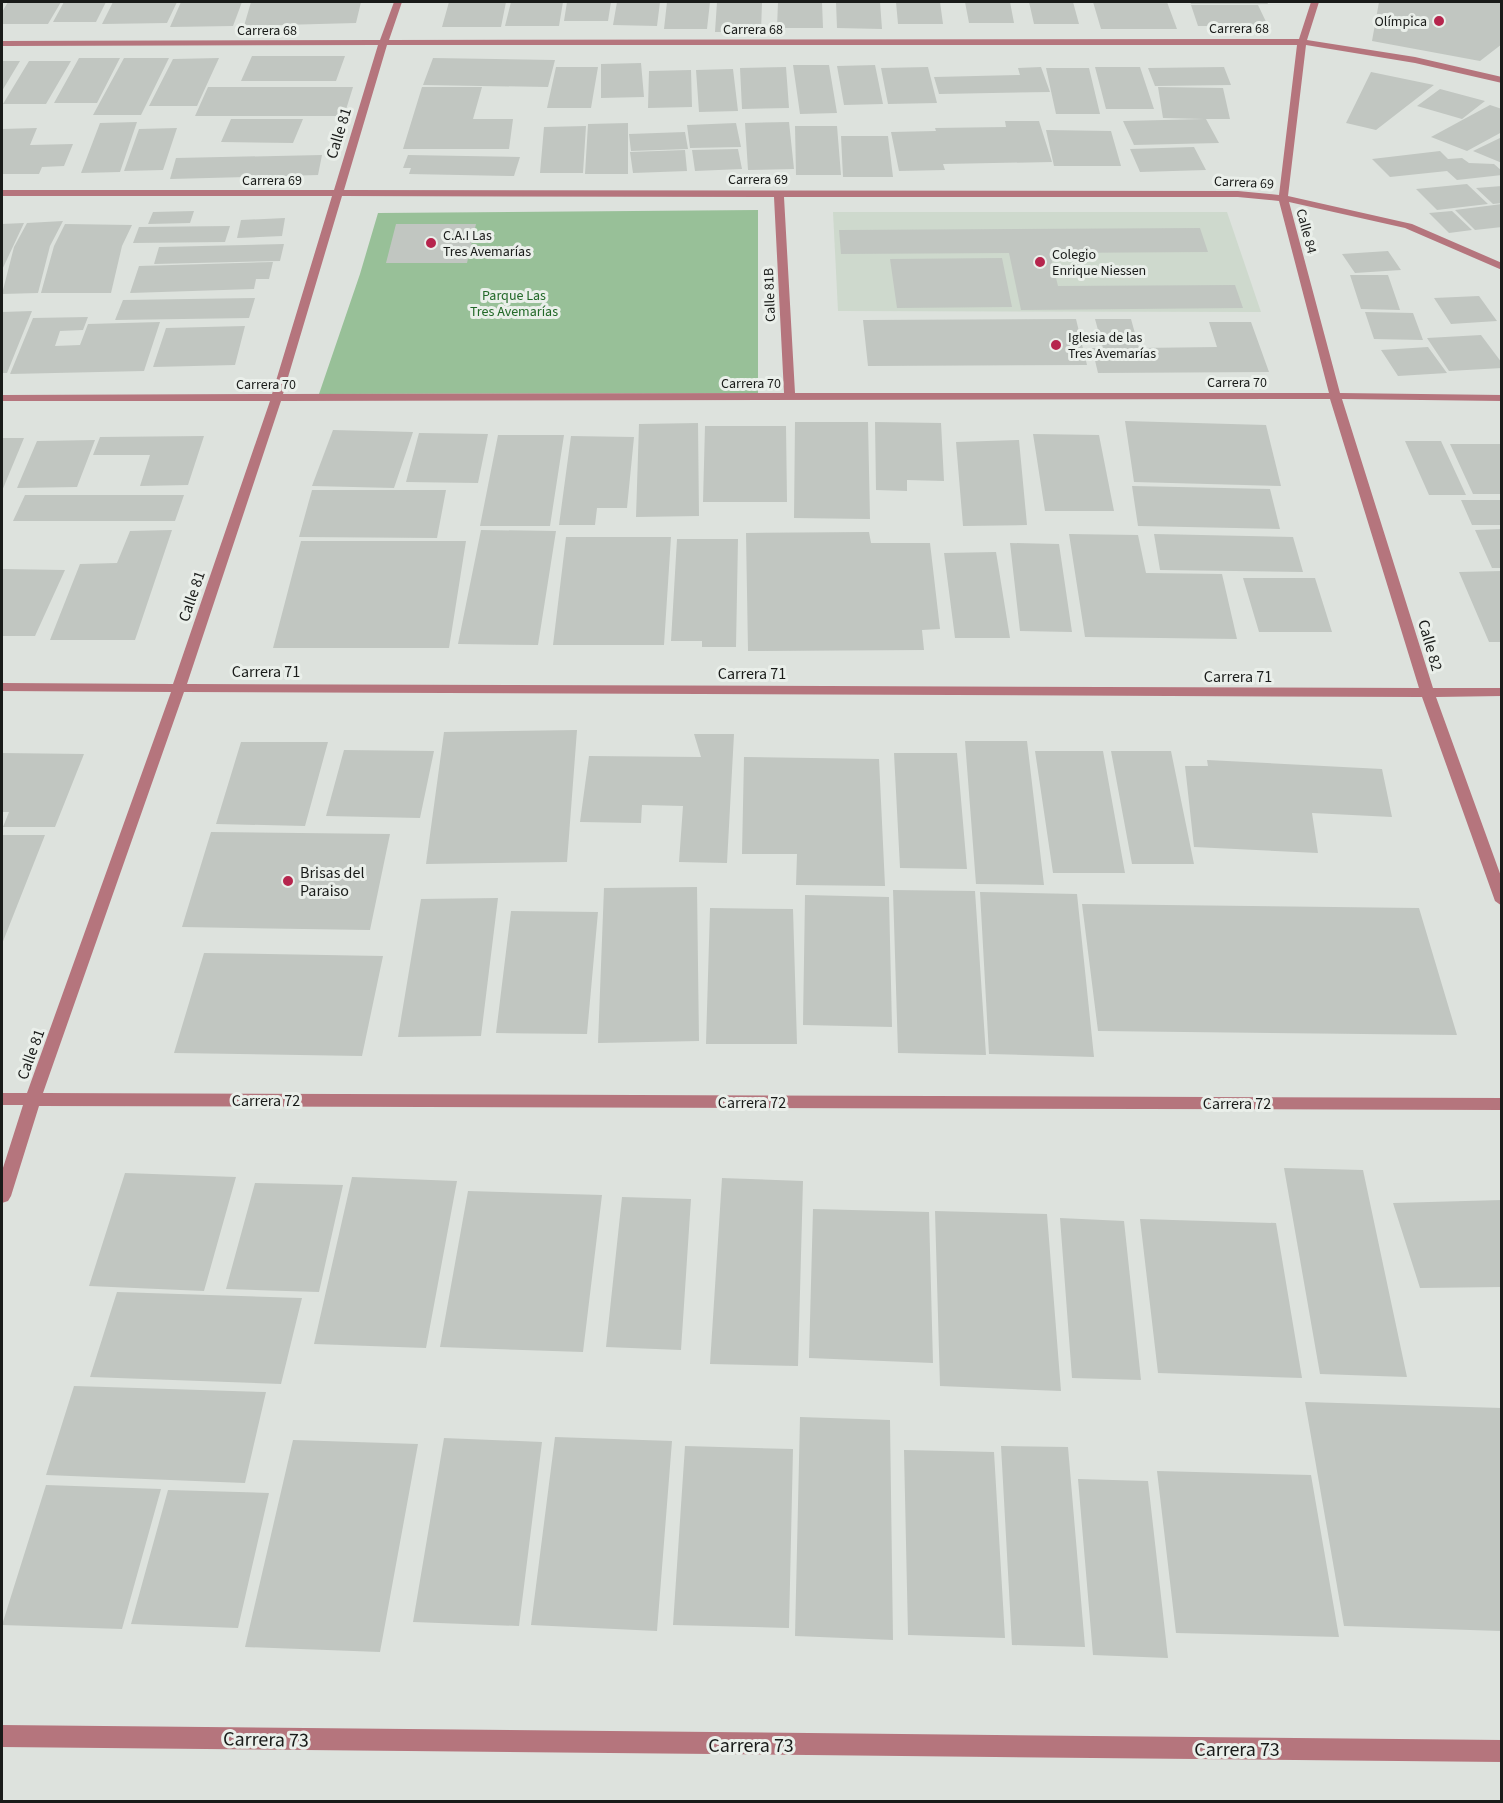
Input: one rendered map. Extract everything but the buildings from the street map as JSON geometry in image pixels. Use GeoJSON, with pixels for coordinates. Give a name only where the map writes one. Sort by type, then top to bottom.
{"type":"FeatureCollection","features":[{"type":"Feature","properties":{"kind":"street","name":"Calle 81"},"geometry":{"type":"LineString","coordinates":[[2,1196],[33,1099],[179,687],[276,399],[383,44],[398,2]]}},
{"type":"Feature","properties":{"kind":"street","name":"Calle 84"},"geometry":{"type":"LineString","coordinates":[[1315,2],[1302,42],[1283,198],[1335,396]]}},
{"type":"Feature","properties":{"kind":"street","name":"Carrera 68"},"geometry":{"type":"LineString","coordinates":[[2,43],[1302,42],[1415,60],[1502,80]]}},
{"type":"Feature","properties":{"kind":"street","name":"Carrera 69"},"geometry":{"type":"LineString","coordinates":[[2,194],[779,192],[1238,194],[1283,198],[1408,226],[1502,267]]}},
{"type":"Feature","properties":{"kind":"street","name":"Calle 81B"},"geometry":{"type":"LineString","coordinates":[[779,192],[790,398]]}},
{"type":"Feature","properties":{"kind":"street","name":"Carrera 70"},"geometry":{"type":"LineString","coordinates":[[2,398],[1335,396],[1502,398]]}},
{"type":"Feature","properties":{"kind":"street","name":"Calle 82"},"geometry":{"type":"LineString","coordinates":[[1335,396],[1427,691],[1502,901]]}},
{"type":"Feature","properties":{"kind":"street","name":"Carrera 71"},"geometry":{"type":"LineString","coordinates":[[2,687],[1502,692]]}},
{"type":"Feature","properties":{"kind":"street","name":"Carrera 72"},"geometry":{"type":"LineString","coordinates":[[2,1099],[1502,1104]]}},
{"type":"Feature","properties":{"kind":"street","name":"Carrera 73"},"geometry":{"type":"LineString","coordinates":[[2,1736],[1502,1752]]}},
{"type":"Feature","properties":{"kind":"shaded area","name":"Colegio Enrique Niessen"},"geometry":{"type":"Polygon","coordinates":[[[833,212],[1227,212],[1261,312],[838,311],[833,212]]]}},
{"type":"Feature","properties":{"kind":"green space","name":"Parque Las Tres Avemarías"},"geometry":{"type":"Polygon","coordinates":[[[758,210],[758,393],[319,394],[378,213],[758,210]]]}},
{"type":"Feature","properties":{"kind":"place","name":"Olímpica"},"geometry":{"type":"Point","coordinates":[1439,21]}},
{"type":"Feature","properties":{"kind":"place","name":"C.A.I Las Tres Avemarías"},"geometry":{"type":"Point","coordinates":[431,243]}},
{"type":"Feature","properties":{"kind":"place","name":"Colegio Enrique Niessen"},"geometry":{"type":"Point","coordinates":[1040,262]}},
{"type":"Feature","properties":{"kind":"place","name":"Iglesia de las Tres Avemarías"},"geometry":{"type":"Point","coordinates":[1056,345]}},
{"type":"Feature","properties":{"kind":"place","name":"Brisas del Paraiso"},"geometry":{"type":"Point","coordinates":[288,881]}}]}
